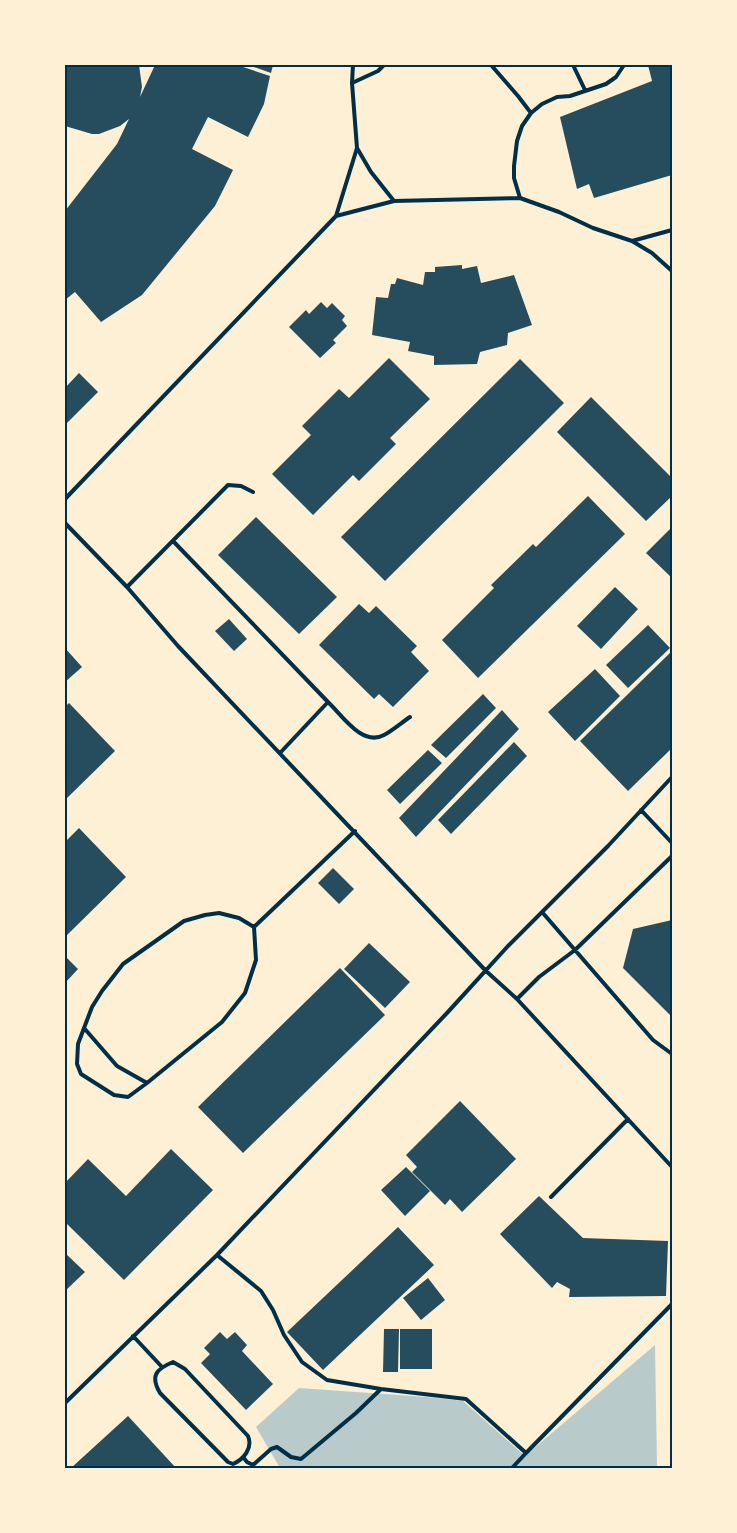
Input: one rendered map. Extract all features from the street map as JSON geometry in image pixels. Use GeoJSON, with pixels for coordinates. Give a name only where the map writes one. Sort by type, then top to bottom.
{"type":"FeatureCollection","features":[{"type":"Feature","properties":{"kind":"lane"},"geometry":{"type":"LineString","coordinates":[[65,498],[336,216],[357,148],[352,83],[354,65]]}},
{"type":"Feature","properties":{"kind":"lane"},"geometry":{"type":"LineString","coordinates":[[352,83],[378,71],[384,65]]}},
{"type":"Feature","properties":{"kind":"lane"},"geometry":{"type":"LineString","coordinates":[[491,65],[531,114]]}},
{"type":"Feature","properties":{"kind":"lane"},"geometry":{"type":"LineString","coordinates":[[573,65],[585,90]]}},
{"type":"Feature","properties":{"kind":"lane"},"geometry":{"type":"LineString","coordinates":[[520,198],[514,178],[517,141],[522,126],[531,114],[542,104],[557,97],[570,96],[606,84],[616,77],[624,65]]}},
{"type":"Feature","properties":{"kind":"lane"},"geometry":{"type":"LineString","coordinates":[[357,148],[371,172],[394,201]]}},
{"type":"Feature","properties":{"kind":"lane"},"geometry":{"type":"LineString","coordinates":[[336,216],[394,201],[520,198],[632,241],[652,253],[672,271]]}},
{"type":"Feature","properties":{"kind":"lane"},"geometry":{"type":"LineString","coordinates":[[632,241],[672,230]]}},
{"type":"Feature","properties":{"kind":"lane"},"geometry":{"type":"LineString","coordinates":[[127,587],[228,485],[241,486],[253,492]]}},
{"type":"Feature","properties":{"kind":"lane"},"geometry":{"type":"LineString","coordinates":[[65,523],[127,587],[178,646],[486,971],[517,1000],[672,1168]]}},
{"type":"Feature","properties":{"kind":"lane"},"geometry":{"type":"LineString","coordinates":[[173,541],[358,732],[369,738],[383,736],[410,716]]}},
{"type":"Feature","properties":{"kind":"lane"},"geometry":{"type":"LineString","coordinates":[[280,753],[328,702]]}},
{"type":"Feature","properties":{"kind":"lane"},"geometry":{"type":"LineString","coordinates":[[65,1403],[217,1255],[672,777]]}},
{"type":"Feature","properties":{"kind":"lane"},"geometry":{"type":"LineString","coordinates":[[642,810],[672,843]]}},
{"type":"Feature","properties":{"kind":"lane"},"geometry":{"type":"LineString","coordinates":[[254,927],[239,918],[219,913],[205,915],[184,921],[123,964],[92,1007],[78,1044],[77,1064],[81,1074],[114,1095],[128,1097],[147,1084],[222,1022],[245,993],[256,960],[254,927],[355,831]]}},
{"type":"Feature","properties":{"kind":"lane"},"geometry":{"type":"LineString","coordinates":[[517,1000],[539,977],[575,950],[672,856]]}},
{"type":"Feature","properties":{"kind":"lane"},"geometry":{"type":"LineString","coordinates":[[542,912],[653,1040],[672,1054]]}},
{"type":"Feature","properties":{"kind":"lane"},"geometry":{"type":"LineString","coordinates":[[84,1028],[117,1066],[147,1084]]}},
{"type":"Feature","properties":{"kind":"lane"},"geometry":{"type":"LineString","coordinates":[[551,1197],[628,1119]]}},
{"type":"Feature","properties":{"kind":"lane"},"geometry":{"type":"LineString","coordinates":[[217,1255],[261,1291],[273,1310],[284,1335],[302,1362],[327,1380],[380,1389],[466,1399],[526,1453]]}},
{"type":"Feature","properties":{"kind":"lane"},"geometry":{"type":"LineString","coordinates":[[512,1468],[672,1304]]}},
{"type":"Feature","properties":{"kind":"lane"},"geometry":{"type":"LineString","coordinates":[[133,1336],[162,1367]]}},
{"type":"Feature","properties":{"kind":"lane"},"geometry":{"type":"LineString","coordinates":[[173,1362],[184,1369],[248,1436],[250,1448],[243,1457],[233,1464],[228,1462],[160,1393],[155,1384],[155,1376],[162,1367],[173,1362]]}},
{"type":"Feature","properties":{"kind":"lane"},"geometry":{"type":"LineString","coordinates":[[243,1457],[247,1462],[254,1465],[271,1450],[277,1448],[291,1457],[301,1459],[356,1413],[380,1389]]}},
{"type":"Feature","properties":{"kind":"shaded area"},"geometry":{"type":"Polygon","coordinates":[[[655,1345],[657,1468],[280,1468],[256,1427],[299,1388],[427,1397],[463,1401],[525,1456],[655,1345]]]}},
{"type":"Feature","properties":{"kind":"building"},"geometry":{"type":"Polygon","coordinates":[[[65,65],[139,65],[142,87],[140,97],[155,65],[237,65],[270,76],[264,104],[248,137],[208,117],[192,149],[233,170],[215,206],[142,295],[101,322],[75,292],[65,300],[65,211],[117,144],[129,119],[120,126],[99,134],[92,134],[65,126],[65,65]]]}},
{"type":"Feature","properties":{"kind":"building"},"geometry":{"type":"Polygon","coordinates":[[[248,65],[273,65],[271,73],[248,65]]]}},
{"type":"Feature","properties":{"kind":"building"},"geometry":{"type":"Polygon","coordinates":[[[648,65],[672,65],[672,175],[594,198],[589,184],[577,189],[560,117],[652,81],[648,65]]]}},
{"type":"Feature","properties":{"kind":"building"},"geometry":{"type":"Polygon","coordinates":[[[462,265],[462,269],[477,266],[481,283],[514,275],[532,325],[508,333],[507,345],[480,352],[477,364],[434,365],[434,356],[408,351],[410,342],[372,335],[376,297],[388,298],[391,284],[395,284],[397,278],[423,285],[425,272],[435,272],[435,267],[462,265]]]}},
{"type":"Feature","properties":{"kind":"building"},"geometry":{"type":"Polygon","coordinates":[[[321,302],[327,308],[332,303],[345,316],[342,320],[347,326],[333,340],[336,343],[320,358],[289,327],[306,310],[309,314],[321,302]]]}},
{"type":"Feature","properties":{"kind":"building"},"geometry":{"type":"Polygon","coordinates":[[[389,358],[430,399],[390,438],[396,444],[359,481],[353,475],[313,515],[272,474],[311,435],[302,426],[339,389],[349,398],[389,358]]]}},
{"type":"Feature","properties":{"kind":"building"},"geometry":{"type":"Polygon","coordinates":[[[520,359],[564,403],[385,581],[341,537],[520,359]]]}},
{"type":"Feature","properties":{"kind":"building"},"geometry":{"type":"Polygon","coordinates":[[[79,373],[98,392],[65,425],[65,388],[79,373]]]}},
{"type":"Feature","properties":{"kind":"building"},"geometry":{"type":"Polygon","coordinates":[[[591,397],[672,478],[672,496],[646,521],[557,432],[591,397]]]}},
{"type":"Feature","properties":{"kind":"building"},"geometry":{"type":"Polygon","coordinates":[[[588,496],[625,534],[478,678],[442,640],[494,588],[491,585],[533,544],[536,547],[588,496]]]}},
{"type":"Feature","properties":{"kind":"building"},"geometry":{"type":"Polygon","coordinates":[[[256,517],[337,597],[299,634],[218,555],[256,517]]]}},
{"type":"Feature","properties":{"kind":"building"},"geometry":{"type":"Polygon","coordinates":[[[672,527],[672,578],[646,553],[672,527]]]}},
{"type":"Feature","properties":{"kind":"building"},"geometry":{"type":"Polygon","coordinates":[[[615,587],[638,609],[601,649],[577,626],[615,587]]]}},
{"type":"Feature","properties":{"kind":"building"},"geometry":{"type":"Polygon","coordinates":[[[359,604],[369,613],[376,606],[417,646],[411,652],[429,671],[393,707],[379,694],[374,699],[319,645],[359,604]]]}},
{"type":"Feature","properties":{"kind":"building"},"geometry":{"type":"Polygon","coordinates":[[[229,619],[247,639],[234,651],[215,631],[229,619]]]}},
{"type":"Feature","properties":{"kind":"building"},"geometry":{"type":"Polygon","coordinates":[[[648,625],[670,648],[628,688],[606,665],[648,625]]]}},
{"type":"Feature","properties":{"kind":"building"},"geometry":{"type":"Polygon","coordinates":[[[65,648],[82,667],[65,682],[65,648]]]}},
{"type":"Feature","properties":{"kind":"building"},"geometry":{"type":"Polygon","coordinates":[[[672,651],[672,748],[628,791],[580,741],[672,651]]]}},
{"type":"Feature","properties":{"kind":"building"},"geometry":{"type":"Polygon","coordinates":[[[595,669],[620,696],[575,741],[548,712],[595,669]]]}},
{"type":"Feature","properties":{"kind":"building"},"geometry":{"type":"Polygon","coordinates":[[[483,694],[496,708],[446,758],[431,745],[483,694]]]}},
{"type":"Feature","properties":{"kind":"building"},"geometry":{"type":"Polygon","coordinates":[[[69,703],[115,751],[65,800],[65,707],[69,703]]]}},
{"type":"Feature","properties":{"kind":"building"},"geometry":{"type":"Polygon","coordinates":[[[502,710],[519,729],[416,837],[399,818],[502,710]]]}},
{"type":"Feature","properties":{"kind":"building"},"geometry":{"type":"Polygon","coordinates":[[[514,742],[527,756],[451,834],[438,820],[514,742]]]}},
{"type":"Feature","properties":{"kind":"building"},"geometry":{"type":"Polygon","coordinates":[[[428,750],[442,763],[400,804],[387,790],[428,750]]]}},
{"type":"Feature","properties":{"kind":"building"},"geometry":{"type":"Polygon","coordinates":[[[79,828],[126,877],[65,937],[65,842],[79,828]]]}},
{"type":"Feature","properties":{"kind":"building"},"geometry":{"type":"Polygon","coordinates":[[[333,868],[354,889],[339,904],[318,883],[333,868]]]}},
{"type":"Feature","properties":{"kind":"building"},"geometry":{"type":"Polygon","coordinates":[[[672,920],[672,1017],[623,968],[633,929],[672,920]]]}},
{"type":"Feature","properties":{"kind":"building"},"geometry":{"type":"Polygon","coordinates":[[[369,943],[410,982],[385,1008],[344,969],[369,943]]]}},
{"type":"Feature","properties":{"kind":"building"},"geometry":{"type":"Polygon","coordinates":[[[65,956],[78,969],[65,983],[65,956]]]}},
{"type":"Feature","properties":{"kind":"building"},"geometry":{"type":"Polygon","coordinates":[[[340,968],[385,1015],[243,1153],[198,1107],[340,968]]]}},
{"type":"Feature","properties":{"kind":"building"},"geometry":{"type":"Polygon","coordinates":[[[460,1101],[516,1159],[462,1212],[450,1199],[445,1205],[412,1172],[417,1167],[406,1155],[460,1101]]]}},
{"type":"Feature","properties":{"kind":"building"},"geometry":{"type":"Polygon","coordinates":[[[171,1149],[213,1190],[124,1280],[65,1222],[65,1183],[88,1159],[126,1196],[171,1149]]]}},
{"type":"Feature","properties":{"kind":"building"},"geometry":{"type":"Polygon","coordinates":[[[406,1167],[430,1191],[405,1216],[381,1190],[406,1167]]]}},
{"type":"Feature","properties":{"kind":"building"},"geometry":{"type":"Polygon","coordinates":[[[539,1196],[583,1238],[668,1241],[666,1296],[569,1297],[570,1289],[557,1282],[552,1288],[500,1234],[539,1196]]]}},
{"type":"Feature","properties":{"kind":"building"},"geometry":{"type":"Polygon","coordinates":[[[398,1227],[434,1265],[323,1370],[287,1332],[398,1227]]]}},
{"type":"Feature","properties":{"kind":"building"},"geometry":{"type":"Polygon","coordinates":[[[65,1253],[85,1272],[65,1291],[65,1253]]]}},
{"type":"Feature","properties":{"kind":"building"},"geometry":{"type":"Polygon","coordinates":[[[428,1278],[445,1300],[421,1320],[403,1298],[428,1278]]]}},
{"type":"Feature","properties":{"kind":"building"},"geometry":{"type":"Polygon","coordinates":[[[384,1329],[399,1329],[398,1372],[383,1372],[384,1329]]]}},
{"type":"Feature","properties":{"kind":"building"},"geometry":{"type":"Polygon","coordinates":[[[400,1329],[432,1329],[432,1369],[400,1369],[400,1329]]]}},
{"type":"Feature","properties":{"kind":"building"},"geometry":{"type":"Polygon","coordinates":[[[220,1332],[227,1339],[235,1332],[247,1345],[242,1351],[273,1384],[246,1410],[201,1363],[210,1354],[204,1348],[220,1332]]]}},
{"type":"Feature","properties":{"kind":"building"},"geometry":{"type":"Polygon","coordinates":[[[128,1416],[176,1468],[71,1468],[128,1416]]]}}]}
